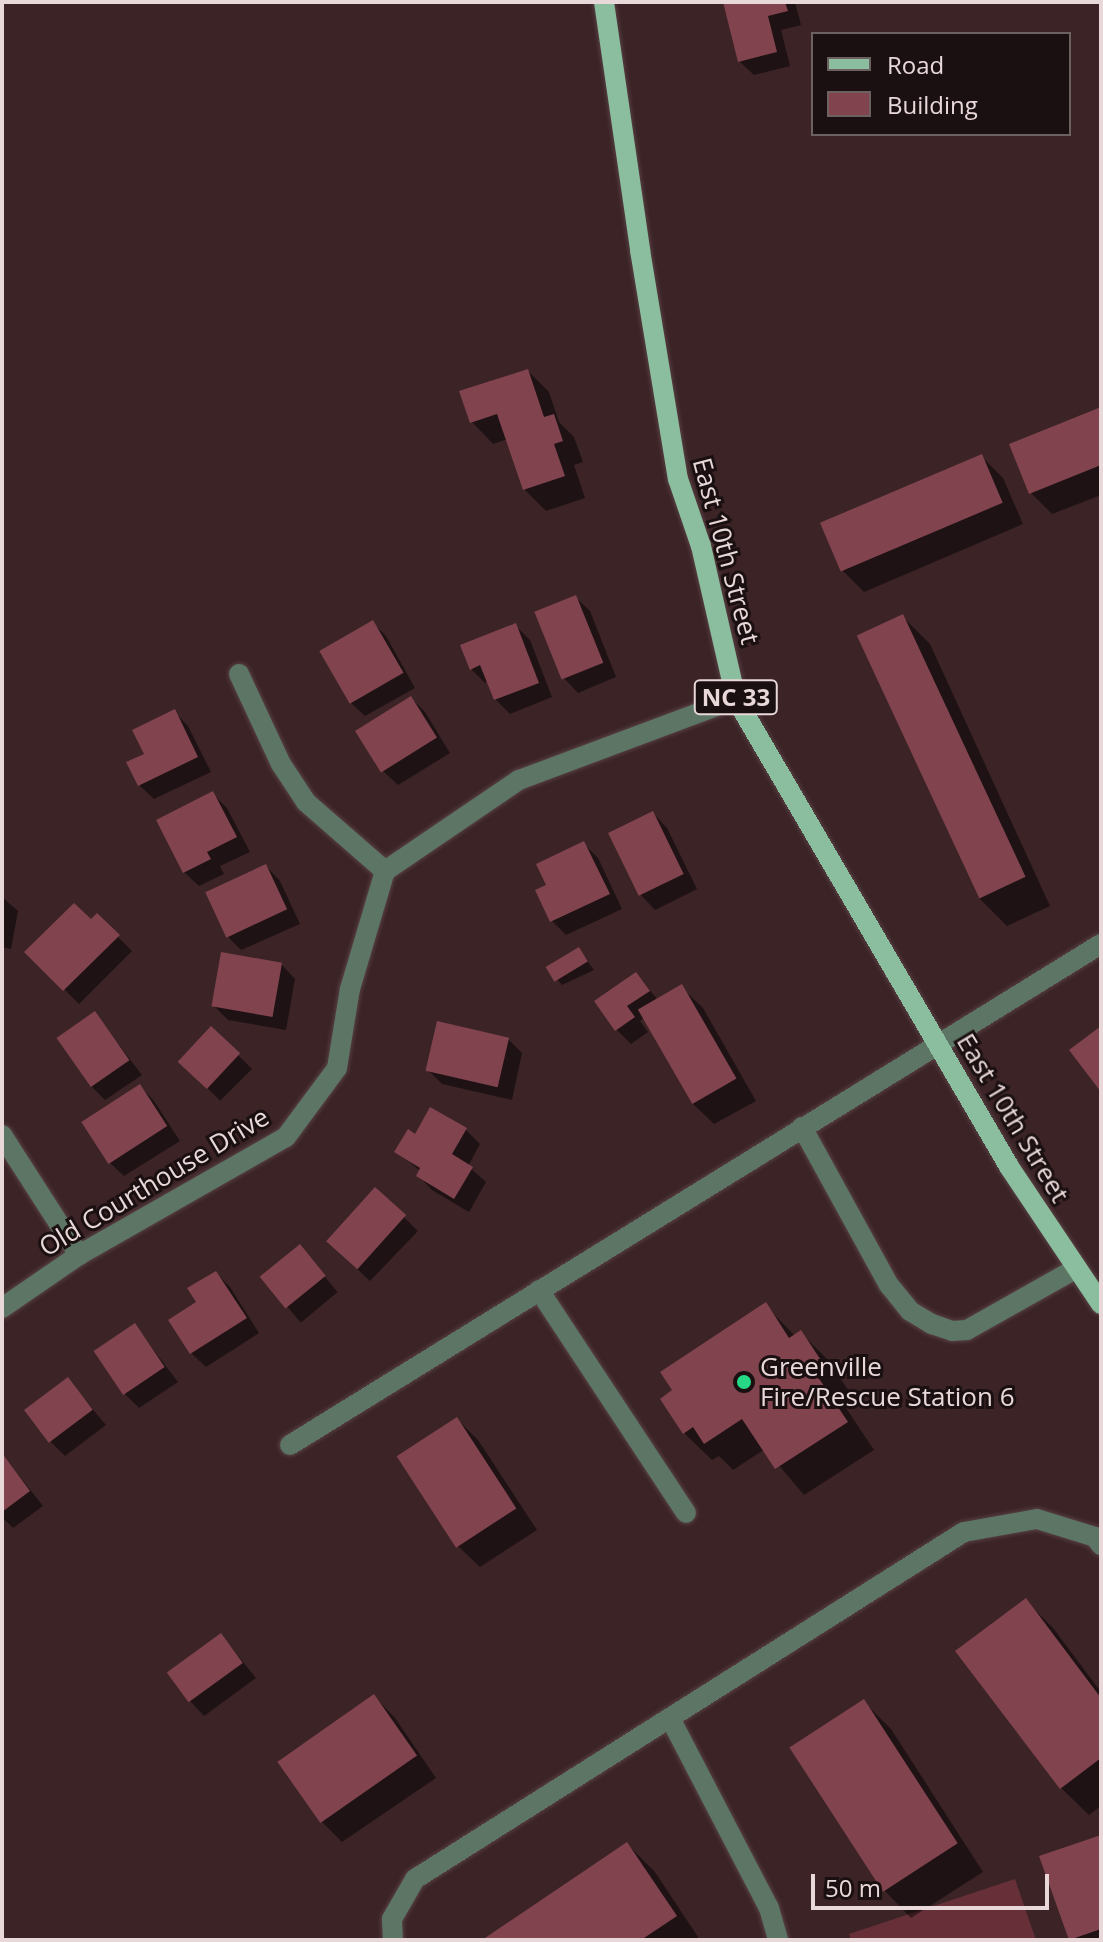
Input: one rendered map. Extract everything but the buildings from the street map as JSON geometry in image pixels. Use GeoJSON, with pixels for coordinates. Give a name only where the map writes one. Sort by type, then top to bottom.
{"type":"FeatureCollection","features":[{"type":"Feature","properties":{"kind":"main road","name":"East 10th Street"},"geometry":{"type":"LineString","coordinates":[[604,2],[676,465],[701,546],[736,699],[1010,1168],[1101,1304]]}},
{"type":"Feature","properties":{"kind":"street"},"geometry":{"type":"LineString","coordinates":[[239,674],[281,764],[306,802],[385,871],[519,780],[736,699]]}},
{"type":"Feature","properties":{"kind":"street","name":"Old Courthouse Drive"},"geometry":{"type":"LineString","coordinates":[[2,1308],[79,1255],[286,1137],[337,1068],[350,989],[385,871]]}},
{"type":"Feature","properties":{"kind":"street"},"geometry":{"type":"LineString","coordinates":[[290,1445],[936,1043],[1101,944]]}},
{"type":"Feature","properties":{"kind":"street"},"geometry":{"type":"LineString","coordinates":[[802,1127],[889,1285],[910,1311],[932,1324],[952,1331],[967,1330],[1077,1268]]}},
{"type":"Feature","properties":{"kind":"street"},"geometry":{"type":"LineString","coordinates":[[2,1135],[79,1255]]}},
{"type":"Feature","properties":{"kind":"street"},"geometry":{"type":"LineString","coordinates":[[539,1290],[686,1513]]}},
{"type":"Feature","properties":{"kind":"street"},"geometry":{"type":"LineString","coordinates":[[393,1940],[392,1919],[415,1879],[964,1532],[1037,1519],[1095,1537],[1101,1545]]}},
{"type":"Feature","properties":{"kind":"street"},"geometry":{"type":"LineString","coordinates":[[670,1718],[769,1908],[778,1940]]}},
{"type":"Feature","properties":{"kind":"shaded area"},"geometry":{"type":"Polygon","coordinates":[[[1015,1879],[1036,1940],[851,1940],[849,1934],[1015,1879]]]}},
{"type":"Feature","properties":{"kind":"place","name":"Greenville Fire/Rescue Station 6"},"geometry":{"type":"Point","coordinates":[744,1382]}}]}
